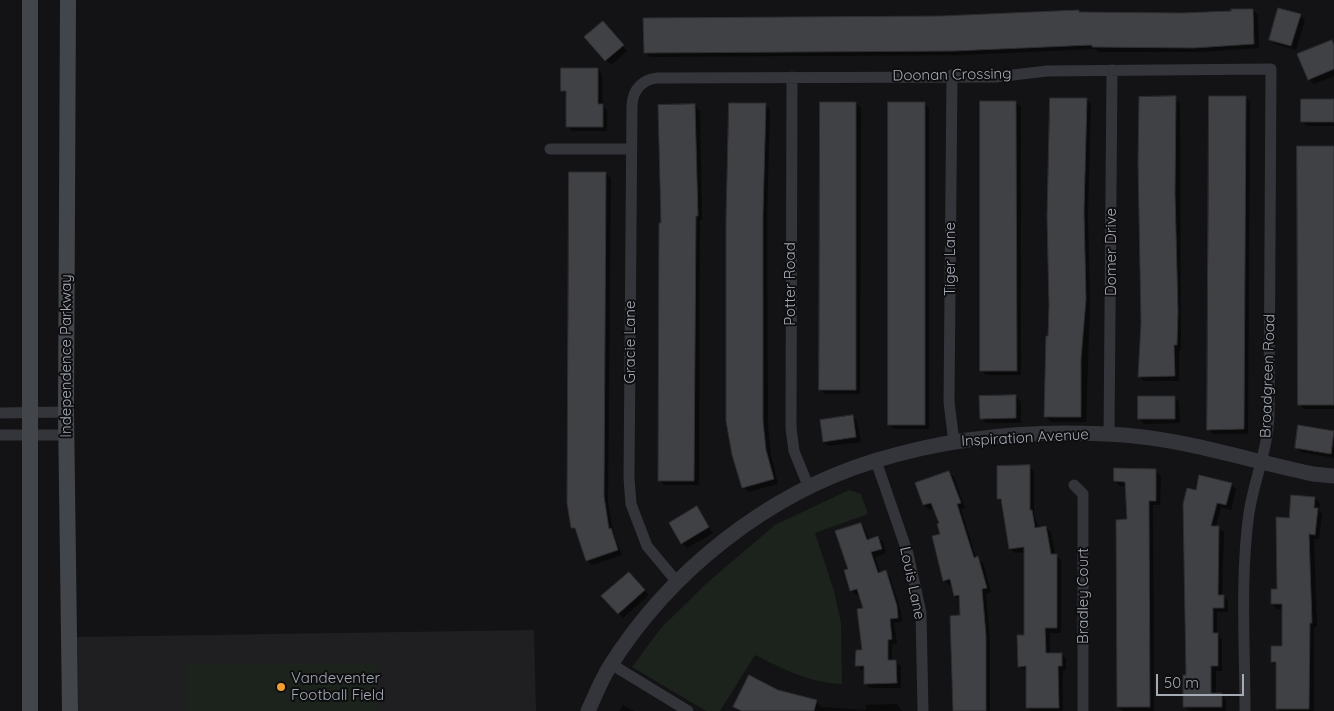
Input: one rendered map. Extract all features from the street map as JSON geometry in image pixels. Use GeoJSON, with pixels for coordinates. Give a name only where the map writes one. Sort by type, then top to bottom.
{"type":"FeatureCollection","features":[{"type":"Feature","properties":{"kind":"main road"},"geometry":{"type":"LineString","coordinates":[[30,0],[30,711]]}},
{"type":"Feature","properties":{"kind":"main road","name":"Independence Parkway"},"geometry":{"type":"LineString","coordinates":[[68,0],[66,435],[70,711]]}},
{"type":"Feature","properties":{"kind":"street","name":"Doonan Crossing"},"geometry":{"type":"LineString","coordinates":[[636,90],[648,80],[658,78],[996,77],[1040,71],[1271,69]]}},
{"type":"Feature","properties":{"kind":"street","name":"Broadgreen Road"},"geometry":{"type":"LineString","coordinates":[[1245,711],[1246,578],[1249,512],[1261,463],[1269,416],[1271,69]]}},
{"type":"Feature","properties":{"kind":"street","name":"Domer Drive"},"geometry":{"type":"LineString","coordinates":[[1109,435],[1112,70]]}},
{"type":"Feature","properties":{"kind":"street","name":"Tiger Lane"},"geometry":{"type":"LineString","coordinates":[[952,76],[950,402],[954,442]]}},
{"type":"Feature","properties":{"kind":"street","name":"Potter Road"},"geometry":{"type":"LineString","coordinates":[[792,77],[790,428],[794,452],[809,488]]}},
{"type":"Feature","properties":{"kind":"street","name":"Gracie Lane"},"geometry":{"type":"LineString","coordinates":[[636,90],[632,105],[631,149],[629,478],[631,504],[647,546],[677,582]]}},
{"type":"Feature","properties":{"kind":"street"},"geometry":{"type":"LineString","coordinates":[[550,149],[631,149]]}},
{"type":"Feature","properties":{"kind":"street"},"geometry":{"type":"LineString","coordinates":[[0,413],[66,412]]}},
{"type":"Feature","properties":{"kind":"street"},"geometry":{"type":"LineString","coordinates":[[0,435],[66,435]]}},
{"type":"Feature","properties":{"kind":"street","name":"Inspiration Avenue"},"geometry":{"type":"LineString","coordinates":[[588,711],[611,664],[644,619],[677,582],[737,531],[809,488],[876,461],[954,442],[1021,435],[1109,435],[1183,445],[1313,474],[1334,476]]}},
{"type":"Feature","properties":{"kind":"street","name":"Louis Lane"},"geometry":{"type":"LineString","coordinates":[[876,461],[908,554],[922,613],[923,711]]}},
{"type":"Feature","properties":{"kind":"street","name":"Bradley Court"},"geometry":{"type":"LineString","coordinates":[[1074,485],[1083,494],[1084,711]]}},
{"type":"Feature","properties":{"kind":"street"},"geometry":{"type":"LineString","coordinates":[[611,664],[688,711]]}},
{"type":"Feature","properties":{"kind":"shaded area"},"geometry":{"type":"Polygon","coordinates":[[[849,490],[861,494],[868,514],[815,533],[834,591],[841,623],[842,684],[808,678],[755,655],[720,711],[706,711],[632,667],[661,628],[708,582],[775,525],[849,490]]]}},
{"type":"Feature","properties":{"kind":"shaded area"},"geometry":{"type":"Polygon","coordinates":[[[534,630],[536,711],[78,711],[77,637],[534,630]]]}},
{"type":"Feature","properties":{"kind":"shaded area","name":"Vandeventer Football Field"},"geometry":{"type":"Polygon","coordinates":[[[187,663],[376,663],[376,711],[185,711],[187,663]]]}},
{"type":"Feature","properties":{"kind":"building"},"geometry":{"type":"Polygon","coordinates":[[[1278,8],[1301,14],[1291,46],[1269,40],[1278,8]]]}},
{"type":"Feature","properties":{"kind":"building"},"geometry":{"type":"Polygon","coordinates":[[[1231,9],[1253,9],[1254,44],[1194,48],[1092,47],[1092,45],[954,51],[644,53],[643,18],[941,16],[1079,10],[1079,12],[1182,13],[1231,11],[1231,9]]]}},
{"type":"Feature","properties":{"kind":"building"},"geometry":{"type":"Polygon","coordinates":[[[603,21],[624,45],[605,61],[584,37],[603,21]]]}},
{"type":"Feature","properties":{"kind":"building"},"geometry":{"type":"Polygon","coordinates":[[[1332,40],[1334,45],[1334,69],[1308,80],[1297,54],[1332,40]]]}},
{"type":"Feature","properties":{"kind":"building"},"geometry":{"type":"Polygon","coordinates":[[[561,68],[598,68],[598,104],[603,104],[603,127],[566,127],[566,91],[561,91],[561,68]]]}},
{"type":"Feature","properties":{"kind":"building"},"geometry":{"type":"Polygon","coordinates":[[[1176,96],[1175,193],[1178,312],[1177,345],[1174,345],[1175,376],[1138,377],[1141,323],[1138,162],[1139,97],[1176,96]]]}},
{"type":"Feature","properties":{"kind":"building"},"geometry":{"type":"Polygon","coordinates":[[[1209,96],[1246,96],[1244,429],[1207,430],[1209,96]]]}},
{"type":"Feature","properties":{"kind":"building"},"geometry":{"type":"Polygon","coordinates":[[[1050,98],[1087,98],[1084,211],[1086,299],[1081,359],[1081,417],[1044,417],[1046,336],[1048,336],[1049,306],[1047,217],[1050,98]]]}},
{"type":"Feature","properties":{"kind":"building"},"geometry":{"type":"Polygon","coordinates":[[[1301,99],[1334,99],[1334,122],[1301,122],[1301,99]]]}},
{"type":"Feature","properties":{"kind":"building"},"geometry":{"type":"Polygon","coordinates":[[[980,101],[1016,101],[1017,371],[980,371],[980,101]]]}},
{"type":"Feature","properties":{"kind":"building"},"geometry":{"type":"Polygon","coordinates":[[[820,102],[856,102],[856,390],[819,390],[820,102]]]}},
{"type":"Feature","properties":{"kind":"building"},"geometry":{"type":"Polygon","coordinates":[[[888,102],[925,102],[925,425],[888,425],[888,102]]]}},
{"type":"Feature","properties":{"kind":"building"},"geometry":{"type":"Polygon","coordinates":[[[729,103],[766,103],[763,214],[763,421],[766,450],[774,479],[742,488],[732,455],[726,421],[726,220],[729,103]]]}},
{"type":"Feature","properties":{"kind":"building"},"geometry":{"type":"Polygon","coordinates":[[[695,104],[698,216],[696,216],[694,481],[658,481],[659,223],[661,223],[658,105],[695,104]]]}},
{"type":"Feature","properties":{"kind":"building"},"geometry":{"type":"Polygon","coordinates":[[[1297,146],[1334,146],[1334,405],[1298,405],[1297,146]]]}},
{"type":"Feature","properties":{"kind":"building"},"geometry":{"type":"Polygon","coordinates":[[[569,172],[606,172],[604,496],[609,529],[611,528],[618,550],[586,561],[575,528],[571,528],[567,503],[569,172]]]}},
{"type":"Feature","properties":{"kind":"building"},"geometry":{"type":"Polygon","coordinates":[[[1016,395],[1016,418],[980,419],[979,396],[1016,395]]]}},
{"type":"Feature","properties":{"kind":"building"},"geometry":{"type":"Polygon","coordinates":[[[1138,396],[1175,396],[1175,419],[1138,419],[1138,396]]]}},
{"type":"Feature","properties":{"kind":"building"},"geometry":{"type":"Polygon","coordinates":[[[853,415],[856,437],[823,442],[820,420],[853,415]]]}},
{"type":"Feature","properties":{"kind":"building"},"geometry":{"type":"Polygon","coordinates":[[[1298,425],[1334,431],[1331,454],[1295,448],[1298,425]]]}},
{"type":"Feature","properties":{"kind":"building"},"geometry":{"type":"Polygon","coordinates":[[[1030,465],[1030,510],[1032,510],[1035,528],[1046,526],[1051,554],[1057,554],[1057,628],[1045,628],[1046,653],[1062,653],[1062,666],[1058,666],[1059,708],[1026,708],[1026,666],[1018,667],[1017,635],[1024,635],[1024,547],[1009,549],[1001,499],[997,499],[997,466],[1030,465]]]}},
{"type":"Feature","properties":{"kind":"building"},"geometry":{"type":"Polygon","coordinates":[[[1114,468],[1156,469],[1156,501],[1149,501],[1150,707],[1117,707],[1116,520],[1127,519],[1125,482],[1114,481],[1114,468]]]}},
{"type":"Feature","properties":{"kind":"building"},"geometry":{"type":"Polygon","coordinates":[[[949,471],[961,503],[957,504],[974,558],[978,556],[987,588],[982,589],[986,635],[986,711],[953,711],[950,616],[960,615],[959,595],[954,596],[950,579],[943,581],[932,536],[940,534],[937,524],[939,523],[931,503],[923,505],[915,483],[949,471]]]}},
{"type":"Feature","properties":{"kind":"building"},"geometry":{"type":"Polygon","coordinates":[[[1199,475],[1232,483],[1226,505],[1217,503],[1211,526],[1219,526],[1218,595],[1224,595],[1224,608],[1213,608],[1213,633],[1218,633],[1218,666],[1211,666],[1211,693],[1222,693],[1222,707],[1183,707],[1183,675],[1186,675],[1183,504],[1187,488],[1196,490],[1199,475]]]}},
{"type":"Feature","properties":{"kind":"building"},"geometry":{"type":"Polygon","coordinates":[[[1291,495],[1315,497],[1314,508],[1318,508],[1315,535],[1309,534],[1312,623],[1310,623],[1309,709],[1276,709],[1276,662],[1271,662],[1271,646],[1282,646],[1282,604],[1271,604],[1271,589],[1277,589],[1276,517],[1289,518],[1291,495]]]}},
{"type":"Feature","properties":{"kind":"building"},"geometry":{"type":"Polygon","coordinates":[[[697,506],[709,527],[681,544],[669,523],[697,506]]]}},
{"type":"Feature","properties":{"kind":"building"},"geometry":{"type":"Polygon","coordinates":[[[861,523],[867,540],[878,536],[882,549],[871,552],[878,573],[886,570],[897,606],[898,618],[890,619],[892,639],[888,640],[888,660],[896,660],[897,683],[864,684],[864,666],[855,666],[856,650],[862,650],[857,609],[863,608],[857,589],[850,591],[844,570],[848,569],[835,531],[861,523]]]}},
{"type":"Feature","properties":{"kind":"building"},"geometry":{"type":"Polygon","coordinates":[[[629,572],[645,590],[618,614],[601,596],[629,572]]]}},
{"type":"Feature","properties":{"kind":"building"},"geometry":{"type":"Polygon","coordinates":[[[749,675],[778,690],[817,700],[814,711],[742,711],[733,707],[749,675]]]}},
{"type":"Feature","properties":{"kind":"place","name":"Vandeventer Football Field"},"geometry":{"type":"Point","coordinates":[281,687]}}]}
